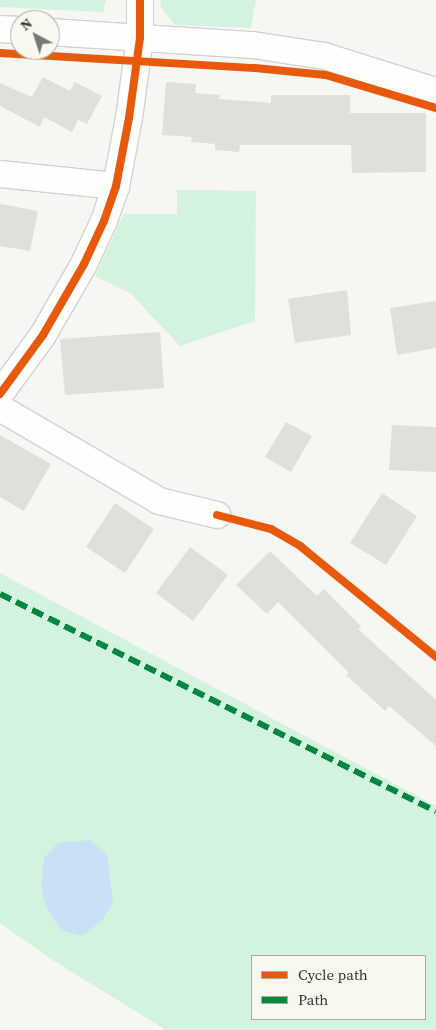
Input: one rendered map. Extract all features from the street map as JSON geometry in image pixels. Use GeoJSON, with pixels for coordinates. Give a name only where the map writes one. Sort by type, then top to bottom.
{"type":"FeatureCollection","features":[{"type":"Feature","properties":{"kind":"street"},"geometry":{"type":"LineString","coordinates":[[0,394],[43,334],[84,264],[116,186],[140,38],[140,0]]}},
{"type":"Feature","properties":{"kind":"street"},"geometry":{"type":"LineString","coordinates":[[60,33],[253,45],[324,56],[436,91]]}},
{"type":"Feature","properties":{"kind":"street"},"geometry":{"type":"LineString","coordinates":[[0,174],[116,186]]}},
{"type":"Feature","properties":{"kind":"street"},"geometry":{"type":"LineString","coordinates":[[0,408],[159,500],[217,515]]}},
{"type":"Feature","properties":{"kind":"green space"},"geometry":{"type":"Polygon","coordinates":[[[0,0],[106,0],[103,12],[0,7],[0,0]]]}},
{"type":"Feature","properties":{"kind":"green space"},"geometry":{"type":"Polygon","coordinates":[[[161,0],[256,0],[251,28],[175,25],[160,6],[161,0]]]}},
{"type":"Feature","properties":{"kind":"green space"},"geometry":{"type":"Polygon","coordinates":[[[177,190],[256,191],[255,321],[180,346],[130,293],[95,276],[124,214],[177,214],[177,190]]]}},
{"type":"Feature","properties":{"kind":"green space"},"geometry":{"type":"Polygon","coordinates":[[[0,573],[436,806],[436,1030],[166,1030],[51,959],[0,923],[0,573]]]}},
{"type":"Feature","properties":{"kind":"water"},"geometry":{"type":"Polygon","coordinates":[[[90,840],[107,855],[113,903],[102,920],[82,936],[62,931],[47,909],[41,888],[44,858],[58,843],[90,840]]]}},
{"type":"Feature","properties":{"kind":"building"},"geometry":{"type":"Polygon","coordinates":[[[43,77],[70,91],[75,82],[102,96],[87,124],[78,120],[72,132],[44,117],[40,127],[0,106],[0,83],[32,97],[43,77]]]}},
{"type":"Feature","properties":{"kind":"building"},"geometry":{"type":"Polygon","coordinates":[[[166,82],[196,84],[195,93],[220,95],[219,99],[271,103],[271,95],[350,95],[350,113],[426,113],[426,172],[352,173],[351,145],[240,145],[239,152],[215,150],[215,144],[191,142],[192,137],[162,135],[166,82]]]}},
{"type":"Feature","properties":{"kind":"building"},"geometry":{"type":"Polygon","coordinates":[[[0,204],[38,211],[30,251],[0,246],[0,204]]]}},
{"type":"Feature","properties":{"kind":"building"},"geometry":{"type":"Polygon","coordinates":[[[347,290],[351,335],[295,343],[288,299],[347,290]]]}},
{"type":"Feature","properties":{"kind":"building"},"geometry":{"type":"Polygon","coordinates":[[[436,301],[436,348],[397,355],[390,308],[436,301]]]}},
{"type":"Feature","properties":{"kind":"building"},"geometry":{"type":"Polygon","coordinates":[[[160,332],[164,388],[65,395],[60,339],[160,332]]]}},
{"type":"Feature","properties":{"kind":"building"},"geometry":{"type":"Polygon","coordinates":[[[286,422],[312,436],[291,472],[265,457],[286,422]]]}},
{"type":"Feature","properties":{"kind":"building"},"geometry":{"type":"Polygon","coordinates":[[[392,425],[436,427],[436,472],[389,470],[392,425]]]}},
{"type":"Feature","properties":{"kind":"building"},"geometry":{"type":"Polygon","coordinates":[[[0,435],[51,464],[24,511],[0,497],[0,435]]]}},
{"type":"Feature","properties":{"kind":"building"},"geometry":{"type":"Polygon","coordinates":[[[382,493],[417,516],[386,565],[350,543],[382,493]]]}},
{"type":"Feature","properties":{"kind":"building"},"geometry":{"type":"Polygon","coordinates":[[[115,503],[154,529],[125,573],[86,547],[115,503]]]}},
{"type":"Feature","properties":{"kind":"building"},"geometry":{"type":"Polygon","coordinates":[[[190,547],[228,575],[193,621],[156,593],[190,547]]]}},
{"type":"Feature","properties":{"kind":"building"},"geometry":{"type":"Polygon","coordinates":[[[270,551],[317,596],[324,589],[361,626],[358,629],[436,700],[436,746],[389,706],[385,711],[346,675],[349,673],[278,602],[267,614],[236,585],[270,551]]]}},
{"type":"Feature","properties":{"kind":"marked path"},"geometry":{"type":"LineString","coordinates":[[0,594],[436,811]]}},
{"type":"Feature","properties":{"kind":"cycle path"},"geometry":{"type":"LineString","coordinates":[[0,394],[43,335],[84,264],[104,221],[116,186],[129,118],[140,38],[140,0]]}},
{"type":"Feature","properties":{"kind":"cycle path"},"geometry":{"type":"LineString","coordinates":[[0,53],[255,68],[326,75],[436,108]]}},
{"type":"Feature","properties":{"kind":"cycle path"},"geometry":{"type":"LineString","coordinates":[[217,515],[271,529],[300,546],[436,657]]}}]}
